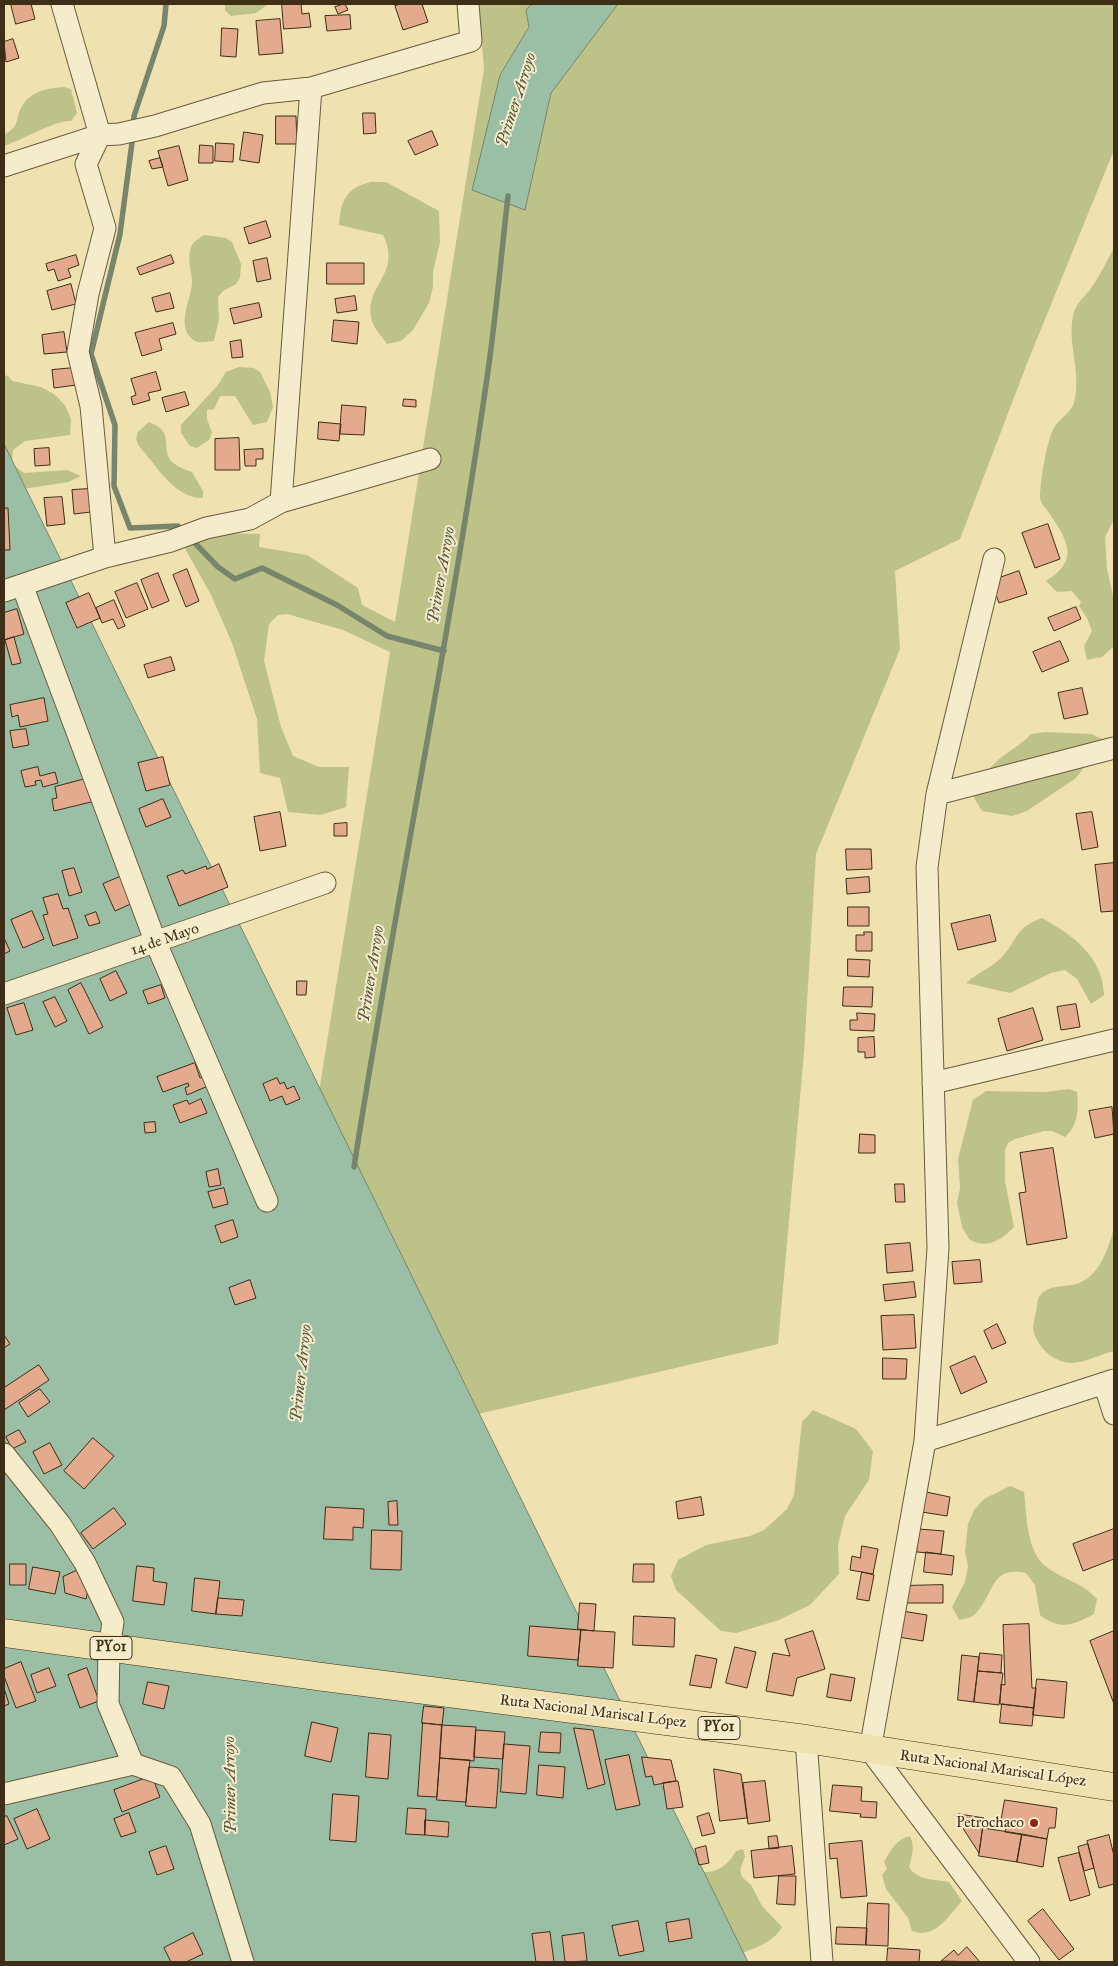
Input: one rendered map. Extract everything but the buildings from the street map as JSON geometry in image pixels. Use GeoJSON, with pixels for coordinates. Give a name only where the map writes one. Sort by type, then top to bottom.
{"type":"FeatureCollection","features":[{"type":"Feature","properties":{"kind":"highway","name":"PY01"},"geometry":{"type":"LineString","coordinates":[[4,1633],[109,1648]]}},
{"type":"Feature","properties":{"kind":"highway","name":"Ruta Nacional Mariscal López"},"geometry":{"type":"LineString","coordinates":[[109,1648],[323,1678],[806,1739],[1114,1787]]}},
{"type":"Feature","properties":{"kind":"street"},"geometry":{"type":"LineString","coordinates":[[62,4],[110,134]]}},
{"type":"Feature","properties":{"kind":"street"},"geometry":{"type":"LineString","coordinates":[[4,166],[110,134],[155,126],[263,93],[310,88],[471,41],[468,4]]}},
{"type":"Feature","properties":{"kind":"street"},"geometry":{"type":"LineString","coordinates":[[281,502],[310,88]]}},
{"type":"Feature","properties":{"kind":"street"},"geometry":{"type":"LineString","coordinates":[[105,557],[91,406],[78,352],[88,294],[105,228],[86,164],[110,134]]}},
{"type":"Feature","properties":{"kind":"street"},"geometry":{"type":"LineString","coordinates":[[267,1201],[156,943],[13,588],[105,557],[172,541],[206,528],[250,520],[281,502],[430,459]]}},
{"type":"Feature","properties":{"kind":"street"},"geometry":{"type":"LineString","coordinates":[[994,559],[937,794],[927,867],[938,1248],[925,1441],[870,1750],[1029,1962]]}},
{"type":"Feature","properties":{"kind":"street"},"geometry":{"type":"LineString","coordinates":[[937,794],[1114,748]]}},
{"type":"Feature","properties":{"kind":"street","name":"14 de Mayo"},"geometry":{"type":"LineString","coordinates":[[4,994],[325,883]]}},
{"type":"Feature","properties":{"kind":"street"},"geometry":{"type":"LineString","coordinates":[[933,1083],[1114,1040]]}},
{"type":"Feature","properties":{"kind":"street"},"geometry":{"type":"LineString","coordinates":[[925,1441],[1109,1381],[1114,1414]]}},
{"type":"Feature","properties":{"kind":"street"},"geometry":{"type":"LineString","coordinates":[[4,1454],[60,1524],[85,1563],[113,1622],[109,1648],[108,1704],[133,1764]]}},
{"type":"Feature","properties":{"kind":"street"},"geometry":{"type":"LineString","coordinates":[[806,1739],[822,1962]]}},
{"type":"Feature","properties":{"kind":"street"},"geometry":{"type":"LineString","coordinates":[[4,1794],[133,1764],[171,1777],[200,1824],[243,1962]]}},
{"type":"Feature","properties":{"kind":"shaded area"},"geometry":{"type":"Polygon","coordinates":[[[225,4],[268,4],[256,13],[231,16],[225,10],[225,4]]]}},
{"type":"Feature","properties":{"kind":"shaded area"},"geometry":{"type":"Polygon","coordinates":[[[479,4],[533,4],[526,10],[529,27],[500,75],[525,209],[551,93],[618,4],[1114,4],[1114,150],[1028,361],[960,539],[895,571],[900,649],[816,854],[804,1053],[778,1344],[337,1447],[311,1141],[390,652],[343,630],[287,614],[278,615],[269,624],[264,661],[281,727],[293,756],[319,767],[349,767],[346,807],[321,815],[288,812],[280,778],[260,773],[257,719],[232,643],[211,595],[182,543],[221,533],[260,534],[259,547],[307,555],[358,588],[362,605],[395,622],[484,69],[479,4]]]}},
{"type":"Feature","properties":{"kind":"shaded area"},"geometry":{"type":"Polygon","coordinates":[[[64,87],[71,89],[77,113],[71,121],[56,124],[4,146],[4,135],[14,126],[23,104],[28,99],[44,90],[64,87]]]}},
{"type":"Feature","properties":{"kind":"shaded area"},"geometry":{"type":"Polygon","coordinates":[[[371,182],[386,182],[439,211],[440,242],[433,272],[433,287],[429,303],[413,330],[401,341],[387,344],[375,328],[371,317],[373,295],[386,269],[388,259],[388,248],[383,235],[339,225],[341,209],[346,196],[356,188],[371,182]]]}},
{"type":"Feature","properties":{"kind":"shaded area"},"geometry":{"type":"Polygon","coordinates":[[[204,235],[226,238],[232,242],[241,264],[240,278],[236,284],[223,291],[218,297],[219,319],[214,341],[200,342],[192,339],[187,333],[185,320],[192,283],[189,260],[190,250],[194,242],[204,235]]]}},
{"type":"Feature","properties":{"kind":"shaded area"},"geometry":{"type":"Polygon","coordinates":[[[1114,248],[1114,519],[1105,537],[1107,569],[1114,600],[1114,641],[1113,647],[1102,657],[1087,660],[1084,646],[1092,631],[1087,618],[1079,606],[1081,602],[1072,591],[1057,592],[1046,581],[1057,573],[1063,565],[1067,558],[1067,550],[1061,532],[1041,501],[1040,490],[1044,461],[1052,432],[1074,403],[1076,370],[1072,327],[1074,312],[1079,302],[1096,281],[1114,248]]]}},
{"type":"Feature","properties":{"kind":"shaded area"},"geometry":{"type":"Polygon","coordinates":[[[239,367],[254,368],[260,372],[270,392],[273,407],[267,422],[253,425],[235,396],[220,396],[214,409],[207,410],[207,419],[212,433],[209,440],[197,448],[190,446],[181,433],[181,425],[218,385],[226,372],[239,367]]]}},
{"type":"Feature","properties":{"kind":"shaded area"},"geometry":{"type":"Polygon","coordinates":[[[4,371],[12,381],[41,387],[54,394],[65,405],[71,419],[70,435],[25,441],[13,450],[12,464],[24,473],[67,470],[81,476],[68,482],[4,492],[4,375],[8,377],[4,371]]]}},
{"type":"Feature","properties":{"kind":"shaded area"},"geometry":{"type":"Polygon","coordinates":[[[149,422],[159,427],[164,433],[167,453],[171,460],[178,466],[192,472],[203,491],[203,498],[193,497],[175,487],[139,446],[136,439],[138,432],[149,422]]]}},
{"type":"Feature","properties":{"kind":"shaded area"},"geometry":{"type":"Polygon","coordinates":[[[1046,732],[1091,734],[1105,740],[1076,778],[1027,811],[1012,816],[982,811],[974,798],[982,779],[990,768],[1031,734],[1046,732]]]}},
{"type":"Feature","properties":{"kind":"shaded area"},"geometry":{"type":"Polygon","coordinates":[[[1042,918],[1075,940],[1092,958],[1102,981],[1104,995],[1091,1004],[1077,979],[1065,970],[1051,973],[1010,993],[966,983],[1001,958],[1021,930],[1042,918]]]}},
{"type":"Feature","properties":{"kind":"shaded area"},"geometry":{"type":"Polygon","coordinates":[[[1069,1089],[1077,1092],[1078,1110],[1073,1128],[1065,1137],[1052,1131],[1044,1131],[1015,1139],[1008,1143],[1005,1150],[1005,1181],[1014,1227],[1004,1236],[993,1242],[982,1244],[969,1239],[962,1227],[957,1203],[960,1188],[958,1159],[973,1100],[986,1091],[1046,1092],[1069,1089]]]}},
{"type":"Feature","properties":{"kind":"shaded area"},"geometry":{"type":"Polygon","coordinates":[[[1114,1228],[1114,1351],[1089,1360],[1066,1363],[1047,1353],[1035,1335],[1033,1326],[1039,1297],[1048,1289],[1076,1284],[1094,1273],[1103,1259],[1114,1228]]]}},
{"type":"Feature","properties":{"kind":"shaded area"},"geometry":{"type":"Polygon","coordinates":[[[813,1410],[856,1429],[873,1451],[869,1480],[845,1516],[838,1545],[839,1574],[810,1605],[779,1620],[736,1633],[721,1631],[676,1590],[671,1576],[678,1560],[706,1545],[750,1536],[764,1530],[787,1509],[794,1495],[802,1422],[813,1410]]]}},
{"type":"Feature","properties":{"kind":"shaded area"},"geometry":{"type":"Polygon","coordinates":[[[1010,1486],[1024,1492],[1027,1523],[1035,1553],[1048,1568],[1085,1588],[1097,1599],[1094,1614],[1067,1625],[1047,1620],[1040,1615],[1035,1585],[1026,1573],[1014,1572],[1005,1573],[999,1578],[974,1615],[959,1620],[952,1607],[965,1582],[968,1566],[965,1552],[968,1524],[974,1510],[984,1499],[1010,1486]]]}},
{"type":"Feature","properties":{"kind":"shaded area"},"geometry":{"type":"Polygon","coordinates":[[[910,1836],[913,1847],[909,1867],[912,1872],[927,1879],[949,1882],[962,1901],[941,1925],[928,1932],[912,1931],[908,1918],[886,1889],[882,1875],[887,1869],[884,1862],[897,1842],[910,1836]]]}},
{"type":"Feature","properties":{"kind":"shaded area"},"geometry":{"type":"Polygon","coordinates":[[[743,1849],[745,1856],[740,1870],[742,1877],[751,1885],[762,1906],[782,1927],[778,1933],[760,1946],[731,1958],[684,1871],[714,1871],[725,1865],[736,1851],[743,1849]]]}},
{"type":"Feature","properties":{"kind":"water"},"geometry":{"type":"Polygon","coordinates":[[[533,4],[618,4],[551,93],[525,210],[472,190],[500,75],[529,27],[526,10],[533,4]]]}},
{"type":"Feature","properties":{"kind":"water"},"geometry":{"type":"Polygon","coordinates":[[[4,444],[748,1962],[4,1962],[4,444]]]}},
{"type":"Feature","properties":{"kind":"waterway"},"geometry":{"type":"LineString","coordinates":[[133,126],[134,116],[164,26],[166,4]]}},
{"type":"Feature","properties":{"kind":"waterway"},"geometry":{"type":"LineString","coordinates":[[133,135],[120,234],[91,354],[115,425],[114,486],[130,528],[178,526],[184,532]]}},
{"type":"Feature","properties":{"kind":"waterway","name":"Primer Arroyo"},"geometry":{"type":"LineString","coordinates":[[354,1167],[472,477],[496,309],[508,196]]}},
{"type":"Feature","properties":{"kind":"waterway"},"geometry":{"type":"LineString","coordinates":[[190,538],[218,567],[235,579],[262,568],[337,605],[387,636],[444,651]]}},
{"type":"Feature","properties":{"kind":"place","name":"Petrochaco"},"geometry":{"type":"Point","coordinates":[1034,1823]}}]}
